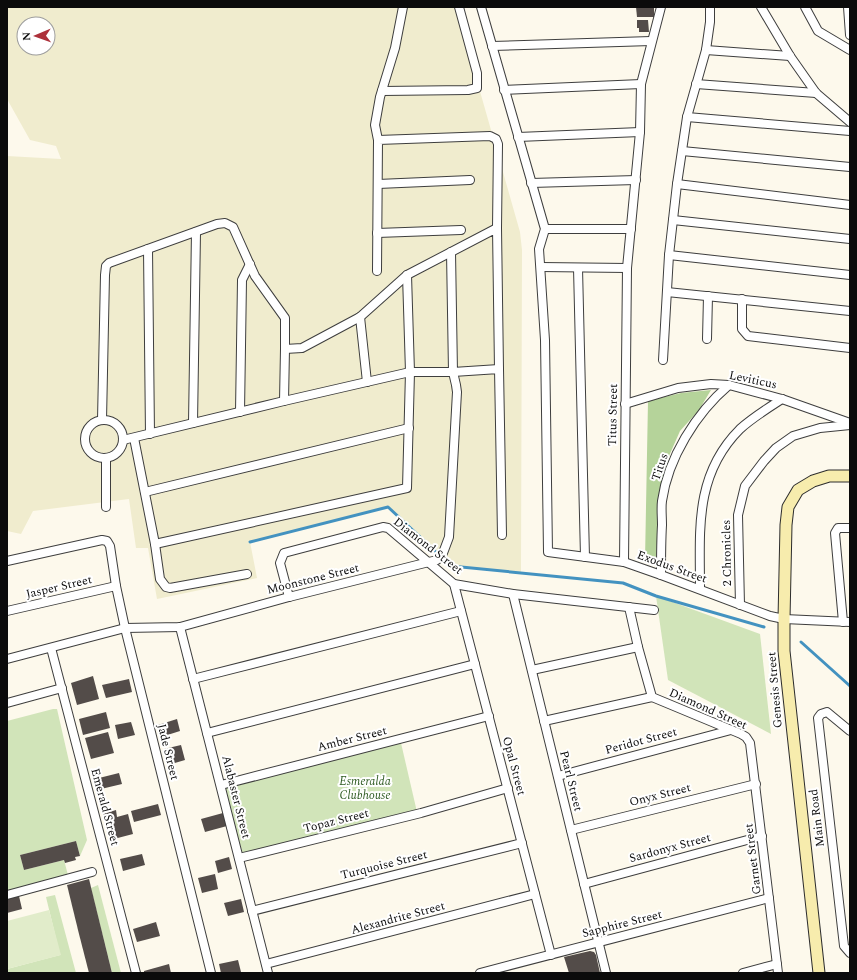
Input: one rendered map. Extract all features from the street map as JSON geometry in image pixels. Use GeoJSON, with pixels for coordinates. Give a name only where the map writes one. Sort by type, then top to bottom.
{"type":"FeatureCollection","features":[{"type":"Feature","properties":{"kind":"street"},"geometry":{"type":"LineString","coordinates":[[377,271],[378,140],[375,125],[382,91],[395,48],[403,7]]}},
{"type":"Feature","properties":{"kind":"street"},"geometry":{"type":"LineString","coordinates":[[382,91],[461,90],[477,88],[477,73],[459,7]]}},
{"type":"Feature","properties":{"kind":"street"},"geometry":{"type":"LineString","coordinates":[[481,7],[545,229],[540,249],[541,267],[627,268]]}},
{"type":"Feature","properties":{"kind":"street","name":"Titus Street"},"geometry":{"type":"LineString","coordinates":[[624,562],[627,268],[640,132],[641,84],[661,7]]}},
{"type":"Feature","properties":{"kind":"street"},"geometry":{"type":"LineString","coordinates":[[663,360],[669,255],[677,184],[687,117],[706,50],[710,22],[710,7]]}},
{"type":"Feature","properties":{"kind":"street"},"geometry":{"type":"LineString","coordinates":[[761,7],[790,56],[816,93],[850,122]]}},
{"type":"Feature","properties":{"kind":"street"},"geometry":{"type":"LineString","coordinates":[[805,7],[818,31],[850,50]]}},
{"type":"Feature","properties":{"kind":"street"},"geometry":{"type":"LineString","coordinates":[[848,7],[850,33]]}},
{"type":"Feature","properties":{"kind":"street"},"geometry":{"type":"LineString","coordinates":[[492,46],[651,41]]}},
{"type":"Feature","properties":{"kind":"street"},"geometry":{"type":"LineString","coordinates":[[706,50],[790,56]]}},
{"type":"Feature","properties":{"kind":"street"},"geometry":{"type":"LineString","coordinates":[[504,90],[641,84]]}},
{"type":"Feature","properties":{"kind":"street"},"geometry":{"type":"LineString","coordinates":[[696,84],[816,93]]}},
{"type":"Feature","properties":{"kind":"street"},"geometry":{"type":"LineString","coordinates":[[687,117],[850,131]]}},
{"type":"Feature","properties":{"kind":"street"},"geometry":{"type":"LineString","coordinates":[[518,137],[640,132]]}},
{"type":"Feature","properties":{"kind":"street"},"geometry":{"type":"LineString","coordinates":[[378,140],[490,136],[496,139],[498,144],[497,228],[502,535]]}},
{"type":"Feature","properties":{"kind":"street"},"geometry":{"type":"LineString","coordinates":[[682,151],[850,167]]}},
{"type":"Feature","properties":{"kind":"street"},"geometry":{"type":"LineString","coordinates":[[378,184],[470,180]]}},
{"type":"Feature","properties":{"kind":"street"},"geometry":{"type":"LineString","coordinates":[[531,183],[636,180]]}},
{"type":"Feature","properties":{"kind":"street"},"geometry":{"type":"LineString","coordinates":[[677,184],[850,205]]}},
{"type":"Feature","properties":{"kind":"street"},"geometry":{"type":"LineString","coordinates":[[673,220],[850,239]]}},
{"type":"Feature","properties":{"kind":"street"},"geometry":{"type":"LineString","coordinates":[[102,420],[106,266],[109,263],[217,224],[225,224],[233,227],[255,276],[285,318],[284,401]]}},
{"type":"Feature","properties":{"kind":"street"},"geometry":{"type":"LineString","coordinates":[[285,349],[302,348],[360,317],[407,275],[497,228]]}},
{"type":"Feature","properties":{"kind":"street"},"geometry":{"type":"LineString","coordinates":[[545,229],[631,229]]}},
{"type":"Feature","properties":{"kind":"street"},"geometry":{"type":"LineString","coordinates":[[377,234],[461,230]]}},
{"type":"Feature","properties":{"kind":"street"},"geometry":{"type":"LineString","coordinates":[[193,423],[196,232]]}},
{"type":"Feature","properties":{"kind":"street"},"geometry":{"type":"LineString","coordinates":[[148,249],[150,434]]}},
{"type":"Feature","properties":{"kind":"street","name":"Moonstone Street"},"geometry":{"type":"LineString","coordinates":[[7,659],[125,628],[180,627],[289,597],[437,560],[443,553],[449,537],[456,392],[453,372],[450,252]]}},
{"type":"Feature","properties":{"kind":"street"},"geometry":{"type":"LineString","coordinates":[[669,255],[850,275]]}},
{"type":"Feature","properties":{"kind":"street"},"geometry":{"type":"LineString","coordinates":[[240,412],[242,280],[250,264]]}},
{"type":"Feature","properties":{"kind":"street","name":"Exodus Street"},"geometry":{"type":"LineString","coordinates":[[541,267],[545,340],[548,552],[624,562],[770,616],[784,619]]}},
{"type":"Feature","properties":{"kind":"street"},"geometry":{"type":"LineString","coordinates":[[578,268],[585,557]]}},
{"type":"Feature","properties":{"kind":"street"},"geometry":{"type":"LineString","coordinates":[[155,544],[407,488],[410,372],[407,275]]}},
{"type":"Feature","properties":{"kind":"street"},"geometry":{"type":"LineString","coordinates":[[667,292],[850,312]]}},
{"type":"Feature","properties":{"kind":"street"},"geometry":{"type":"LineString","coordinates":[[706,339],[708,296]]}},
{"type":"Feature","properties":{"kind":"street"},"geometry":{"type":"LineString","coordinates":[[742,299],[742,329],[748,336],[850,348]]}},
{"type":"Feature","properties":{"kind":"street"},"geometry":{"type":"LineString","coordinates":[[360,317],[367,382]]}},
{"type":"Feature","properties":{"kind":"street"},"geometry":{"type":"LineString","coordinates":[[123,440],[410,372],[453,372],[499,369]]}},
{"type":"Feature","properties":{"kind":"street","name":"Leviticus"},"geometry":{"type":"LineString","coordinates":[[625,404],[678,388],[711,384],[728,385],[782,399],[850,424]]}},
{"type":"Feature","properties":{"kind":"street","name":"Titus"},"geometry":{"type":"LineString","coordinates":[[661,575],[662,501],[668,476],[680,448],[700,414],[714,397],[728,385]]}},
{"type":"Feature","properties":{"kind":"street"},"geometry":{"type":"LineString","coordinates":[[700,590],[700,516],[706,486],[712,470],[720,453],[741,428],[782,399]]}},
{"type":"Feature","properties":{"kind":"street"},"geometry":{"type":"LineString","coordinates":[[102,420],[113,422],[120,429],[123,440],[120,448],[114,455],[106,458],[98,458],[90,453],[86,446],[84,437],[87,429],[94,422],[102,420]]}},
{"type":"Feature","properties":{"kind":"street","name":"2 Chronicles"},"geometry":{"type":"LineString","coordinates":[[740,605],[738,515],[745,486],[776,448],[793,436],[820,428],[850,424]]}},
{"type":"Feature","properties":{"kind":"street"},"geometry":{"type":"LineString","coordinates":[[145,492],[408,428]]}},
{"type":"Feature","properties":{"kind":"street"},"geometry":{"type":"LineString","coordinates":[[134,438],[155,544],[160,579],[166,587],[170,588],[247,574]]}},
{"type":"Feature","properties":{"kind":"street"},"geometry":{"type":"LineString","coordinates":[[106,458],[106,507]]}},
{"type":"Feature","properties":{"kind":"street","name":"Genesis Street"},"geometry":{"type":"LineString","coordinates":[[819,973],[784,651],[786,525],[788,507],[798,490],[812,480],[829,476],[850,476]]}},
{"type":"Feature","properties":{"kind":"street","name":"Diamond Street"},"geometry":{"type":"LineString","coordinates":[[289,597],[280,563],[284,553],[378,528],[388,528],[454,584],[513,594],[654,610]]}},
{"type":"Feature","properties":{"kind":"street"},"geometry":{"type":"LineString","coordinates":[[784,619],[846,622],[835,533],[838,528],[850,528]]}},
{"type":"Feature","properties":{"kind":"street","name":"Jade Street"},"geometry":{"type":"LineString","coordinates":[[7,561],[102,540],[107,541],[110,546],[116,586],[125,628],[211,973]]}},
{"type":"Feature","properties":{"kind":"street","name":"Opal Street"},"geometry":{"type":"LineString","coordinates":[[454,584],[551,955]]}},
{"type":"Feature","properties":{"kind":"street","name":"Jasper Street"},"geometry":{"type":"LineString","coordinates":[[7,611],[116,586]]}},
{"type":"Feature","properties":{"kind":"street","name":"Pearl Street"},"geometry":{"type":"LineString","coordinates":[[513,594],[606,973]]}},
{"type":"Feature","properties":{"kind":"street","name":"Diamond Street"},"geometry":{"type":"LineString","coordinates":[[629,607],[652,697],[746,737],[750,743]]}},
{"type":"Feature","properties":{"kind":"street"},"geometry":{"type":"LineString","coordinates":[[193,679],[461,611]]}},
{"type":"Feature","properties":{"kind":"street","name":"Alabaster Street"},"geometry":{"type":"LineString","coordinates":[[180,627],[240,858],[268,973]]}},
{"type":"Feature","properties":{"kind":"street"},"geometry":{"type":"LineString","coordinates":[[532,670],[638,647]]}},
{"type":"Feature","properties":{"kind":"street","name":"Emerald Street"},"geometry":{"type":"LineString","coordinates":[[51,648],[136,973]]}},
{"type":"Feature","properties":{"kind":"street"},"geometry":{"type":"LineString","coordinates":[[207,733],[475,664]]}},
{"type":"Feature","properties":{"kind":"street"},"geometry":{"type":"LineString","coordinates":[[7,703],[62,688]]}},
{"type":"Feature","properties":{"kind":"street"},"geometry":{"type":"LineString","coordinates":[[544,721],[652,697]]}},
{"type":"Feature","properties":{"kind":"street","name":"Main Road"},"geometry":{"type":"LineString","coordinates":[[850,731],[827,712],[821,714],[818,718],[844,946],[850,953]]}},
{"type":"Feature","properties":{"kind":"street","name":"Amber Street"},"geometry":{"type":"LineString","coordinates":[[221,785],[489,716]]}},
{"type":"Feature","properties":{"kind":"street","name":"Peridot Street"},"geometry":{"type":"LineString","coordinates":[[558,776],[731,730]]}},
{"type":"Feature","properties":{"kind":"street","name":"Garnet Street"},"geometry":{"type":"LineString","coordinates":[[750,743],[778,973]]}},
{"type":"Feature","properties":{"kind":"street","name":"Onyx Street"},"geometry":{"type":"LineString","coordinates":[[571,830],[756,784]]}},
{"type":"Feature","properties":{"kind":"street","name":"Topaz Street"},"geometry":{"type":"LineString","coordinates":[[240,858],[420,813],[508,788]]}},
{"type":"Feature","properties":{"kind":"street","name":"Sardonyx Street"},"geometry":{"type":"LineString","coordinates":[[584,884],[762,836]]}},
{"type":"Feature","properties":{"kind":"street","name":"Turquoise Street"},"geometry":{"type":"LineString","coordinates":[[252,911],[522,843]]}},
{"type":"Feature","properties":{"kind":"street"},"geometry":{"type":"LineString","coordinates":[[7,895],[92,872]]}},
{"type":"Feature","properties":{"kind":"street","name":"Alexandrite Street"},"geometry":{"type":"LineString","coordinates":[[266,964],[535,894]]}},
{"type":"Feature","properties":{"kind":"street","name":"Sapphire Street"},"geometry":{"type":"LineString","coordinates":[[480,973],[769,898]]}},
{"type":"Feature","properties":{"kind":"street","name":"Genesis Street"},"geometry":{"type":"LineString","coordinates":[[812,973],[811,967],[815,945]]}},
{"type":"Feature","properties":{"kind":"street","name":"Genesis Street"},"geometry":{"type":"LineString","coordinates":[[815,945],[824,973]]}},
{"type":"Feature","properties":{"kind":"street"},"geometry":{"type":"LineString","coordinates":[[743,973],[777,964]]}},
{"type":"Feature","properties":{"kind":"shaded area"},"geometry":{"type":"Polygon","coordinates":[[[7,7],[456,7],[520,232],[522,250],[521,572],[451,566],[388,507],[250,542],[257,578],[157,599],[148,548],[136,548],[129,499],[33,511],[21,534],[7,531],[7,156],[61,159],[56,146],[30,140],[7,99],[7,7]]]}},
{"type":"Feature","properties":{"kind":"green space"},"geometry":{"type":"Polygon","coordinates":[[[711,390],[699,410],[680,431],[669,456],[659,500],[656,563],[645,560],[648,401],[681,393],[711,390]]]}},
{"type":"Feature","properties":{"kind":"green space"},"geometry":{"type":"Polygon","coordinates":[[[656,596],[760,634],[771,734],[668,680],[656,596]]]}},
{"type":"Feature","properties":{"kind":"green space"},"geometry":{"type":"Polygon","coordinates":[[[57,709],[87,840],[80,856],[76,841],[20,855],[24,870],[64,860],[69,879],[7,895],[7,721],[57,709]]]}},
{"type":"Feature","properties":{"kind":"green space","name":"Esmeralda Clubhouse"},"geometry":{"type":"Polygon","coordinates":[[[401,743],[417,812],[243,855],[224,787],[401,743]]]}},
{"type":"Feature","properties":{"kind":"green space"},"geometry":{"type":"Polygon","coordinates":[[[98,885],[121,973],[112,973],[91,888],[98,885]]]}},
{"type":"Feature","properties":{"kind":"green space"},"geometry":{"type":"Polygon","coordinates":[[[55,895],[76,973],[7,973],[7,969],[60,955],[46,897],[55,895]]]}},
{"type":"Feature","properties":{"kind":"green space"},"geometry":{"type":"Polygon","coordinates":[[[49,910],[61,955],[7,969],[7,921],[49,910]]]}},
{"type":"Feature","properties":{"kind":"building"},"geometry":{"type":"Polygon","coordinates":[[[636,7],[654,7],[654,17],[637,17],[636,7]]]}},
{"type":"Feature","properties":{"kind":"building"},"geometry":{"type":"Polygon","coordinates":[[[637,20],[648,20],[649,32],[639,32],[639,28],[637,28],[637,20]]]}},
{"type":"Feature","properties":{"kind":"building"},"geometry":{"type":"Polygon","coordinates":[[[93,676],[99,699],[77,705],[71,683],[93,676]]]}},
{"type":"Feature","properties":{"kind":"building"},"geometry":{"type":"Polygon","coordinates":[[[129,679],[132,692],[106,698],[102,685],[129,679]]]}},
{"type":"Feature","properties":{"kind":"building"},"geometry":{"type":"Polygon","coordinates":[[[106,712],[110,728],[83,735],[79,719],[106,712]]]}},
{"type":"Feature","properties":{"kind":"building"},"geometry":{"type":"Polygon","coordinates":[[[177,719],[180,731],[161,737],[158,725],[177,719]]]}},
{"type":"Feature","properties":{"kind":"building"},"geometry":{"type":"Polygon","coordinates":[[[131,722],[135,735],[118,739],[115,725],[131,722]]]}},
{"type":"Feature","properties":{"kind":"building"},"geometry":{"type":"Polygon","coordinates":[[[108,732],[114,753],[91,759],[85,738],[108,732]]]}},
{"type":"Feature","properties":{"kind":"building"},"geometry":{"type":"Polygon","coordinates":[[[181,745],[185,760],[168,765],[164,749],[181,745]]]}},
{"type":"Feature","properties":{"kind":"building"},"geometry":{"type":"Polygon","coordinates":[[[119,773],[122,784],[101,789],[99,778],[119,773]]]}},
{"type":"Feature","properties":{"kind":"building"},"geometry":{"type":"Polygon","coordinates":[[[158,804],[161,815],[134,822],[131,811],[158,804]]]}},
{"type":"Feature","properties":{"kind":"building"},"geometry":{"type":"Polygon","coordinates":[[[116,810],[117,817],[128,814],[133,834],[110,840],[103,814],[116,810]]]}},
{"type":"Feature","properties":{"kind":"building"},"geometry":{"type":"Polygon","coordinates":[[[223,813],[227,826],[205,832],[201,819],[223,813]]]}},
{"type":"Feature","properties":{"kind":"building"},"geometry":{"type":"Polygon","coordinates":[[[76,841],[80,856],[75,857],[76,860],[65,863],[64,860],[24,870],[20,855],[76,841]]]}},
{"type":"Feature","properties":{"kind":"building"},"geometry":{"type":"Polygon","coordinates":[[[142,854],[145,865],[123,871],[120,859],[142,854]]]}},
{"type":"Feature","properties":{"kind":"building"},"geometry":{"type":"Polygon","coordinates":[[[229,857],[232,869],[218,873],[215,861],[229,857]]]}},
{"type":"Feature","properties":{"kind":"building"},"geometry":{"type":"Polygon","coordinates":[[[215,874],[218,889],[202,893],[198,878],[215,874]]]}},
{"type":"Feature","properties":{"kind":"building"},"geometry":{"type":"Polygon","coordinates":[[[89,879],[112,973],[89,973],[67,885],[89,879]]]}},
{"type":"Feature","properties":{"kind":"building"},"geometry":{"type":"Polygon","coordinates":[[[19,896],[22,909],[7,913],[7,899],[19,896]]]}},
{"type":"Feature","properties":{"kind":"building"},"geometry":{"type":"Polygon","coordinates":[[[241,899],[244,912],[228,916],[224,903],[241,899]]]}},
{"type":"Feature","properties":{"kind":"building"},"geometry":{"type":"Polygon","coordinates":[[[156,922],[160,936],[137,942],[133,929],[156,922]]]}},
{"type":"Feature","properties":{"kind":"building"},"geometry":{"type":"Polygon","coordinates":[[[590,951],[594,952],[596,955],[600,973],[569,973],[564,957],[590,951]]]}},
{"type":"Feature","properties":{"kind":"building"},"geometry":{"type":"Polygon","coordinates":[[[238,960],[241,972],[221,973],[219,964],[238,960]]]}},
{"type":"Feature","properties":{"kind":"building"},"geometry":{"type":"Polygon","coordinates":[[[169,964],[171,973],[144,973],[144,971],[169,964]]]}},
{"type":"Feature","properties":{"kind":"waterway"},"geometry":{"type":"LineString","coordinates":[[250,542],[388,507],[451,566],[623,583],[656,596],[764,627]]}},
{"type":"Feature","properties":{"kind":"waterway"},"geometry":{"type":"LineString","coordinates":[[801,642],[850,686]]}}]}
